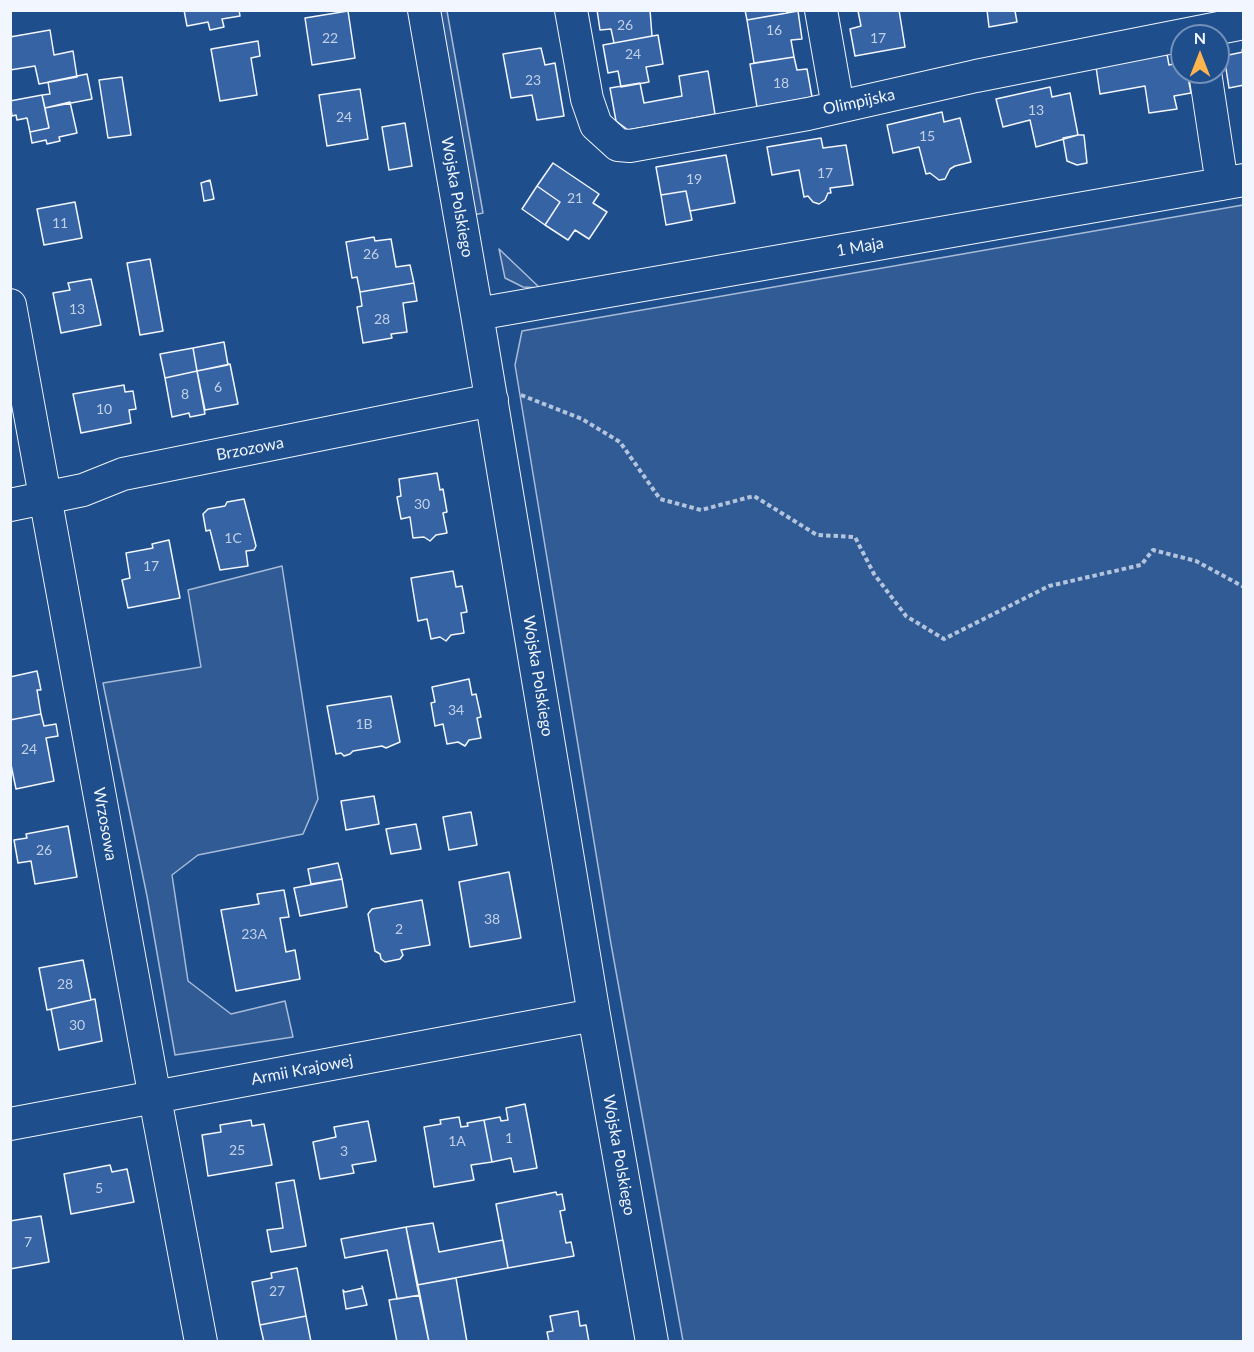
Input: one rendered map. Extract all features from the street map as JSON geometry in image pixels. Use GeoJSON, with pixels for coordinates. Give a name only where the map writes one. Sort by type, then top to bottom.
{"type":"FeatureCollection","features":[{"type":"Feature","properties":{"kind":"street","name":"Wojska Polskiego"},"geometry":{"type":"LineString","coordinates":[[424,10],[477,314],[506,397],[594,1016],[652,1341]]}},
{"type":"Feature","properties":{"kind":"street","name":"Olimpijska"},"geometry":{"type":"LineString","coordinates":[[571,10],[587,99],[596,125],[618,145],[630,146],[838,108],[1170,32]]}},
{"type":"Feature","properties":{"kind":"street"},"geometry":{"type":"LineString","coordinates":[[821,10],[838,108]]}},
{"type":"Feature","properties":{"kind":"street","name":"Olimpijska"},"geometry":{"type":"LineString","coordinates":[[1228,24],[1244,23]]}},
{"type":"Feature","properties":{"kind":"street"},"geometry":{"type":"LineString","coordinates":[[1208,84],[1233,182]]}},
{"type":"Feature","properties":{"kind":"street","name":"1 Maja"},"geometry":{"type":"LineString","coordinates":[[477,314],[1233,182]]}},
{"type":"Feature","properties":{"kind":"street","name":"Wrzosowa"},"geometry":{"type":"LineString","coordinates":[[10,305],[201,1341]]}},
{"type":"Feature","properties":{"kind":"street","name":"Brzozowa"},"geometry":{"type":"LineString","coordinates":[[10,505],[83,490],[123,474],[506,397]]}},
{"type":"Feature","properties":{"kind":"street","name":"Armii Krajowej"},"geometry":{"type":"LineString","coordinates":[[10,1124],[594,1016]]}},
{"type":"Feature","properties":{"kind":"path"},"geometry":{"type":"LineString","coordinates":[[506,397],[582,419],[620,442],[660,499],[701,510],[754,496],[817,535],[855,537],[874,574],[906,616],[944,639],[1049,586],[1141,565],[1153,550],[1196,561],[1244,587]]}},
{"type":"Feature","properties":{"kind":"shaded area"},"geometry":{"type":"Polygon","coordinates":[[[438,11],[447,11],[483,213],[473,215],[438,11]]]}},
{"type":"Feature","properties":{"kind":"shaded area"},"geometry":{"type":"Polygon","coordinates":[[[1243,205],[1243,1341],[683,1341],[611,944],[515,365],[522,331],[1243,205]]]}},
{"type":"Feature","properties":{"kind":"shaded area"},"geometry":{"type":"Polygon","coordinates":[[[499,249],[540,288],[523,287],[505,278],[499,249]]]}},
{"type":"Feature","properties":{"kind":"shaded area"},"geometry":{"type":"Polygon","coordinates":[[[282,566],[318,799],[303,834],[198,855],[172,875],[188,981],[231,1014],[285,1001],[293,1037],[175,1055],[147,896],[103,683],[201,667],[188,590],[282,566]]]}},
{"type":"Feature","properties":{"kind":"building"},"geometry":{"type":"Polygon","coordinates":[[[184,10],[239,10],[240,16],[222,19],[224,27],[210,30],[208,22],[187,26],[184,10]]]}},
{"type":"Feature","properties":{"kind":"building"},"geometry":{"type":"Polygon","coordinates":[[[597,10],[650,10],[652,36],[614,43],[611,29],[600,30],[597,10]]]}},
{"type":"Feature","properties":{"kind":"building"},"geometry":{"type":"Polygon","coordinates":[[[745,10],[786,10],[787,13],[747,20],[745,10]]]}},
{"type":"Feature","properties":{"kind":"building"},"geometry":{"type":"Polygon","coordinates":[[[899,10],[905,47],[855,56],[850,29],[861,26],[858,11],[899,10]]]}},
{"type":"Feature","properties":{"kind":"building"},"geometry":{"type":"Polygon","coordinates":[[[987,10],[1017,10],[1015,11],[1017,22],[989,27],[987,10]]]}},
{"type":"Feature","properties":{"kind":"building"},"geometry":{"type":"Polygon","coordinates":[[[348,11],[355,58],[312,65],[305,18],[348,11]]]}},
{"type":"Feature","properties":{"kind":"building"},"geometry":{"type":"Polygon","coordinates":[[[798,11],[802,39],[791,40],[794,57],[754,63],[747,20],[798,11]]]}},
{"type":"Feature","properties":{"kind":"building"},"geometry":{"type":"Polygon","coordinates":[[[50,30],[54,55],[73,51],[77,77],[39,84],[35,66],[10,70],[10,37],[50,30]]]}},
{"type":"Feature","properties":{"kind":"building"},"geometry":{"type":"Polygon","coordinates":[[[658,35],[663,64],[646,67],[649,82],[621,87],[618,71],[608,73],[603,45],[658,35]]]}},
{"type":"Feature","properties":{"kind":"building"},"geometry":{"type":"Polygon","coordinates":[[[258,41],[260,56],[251,58],[257,95],[220,101],[211,49],[258,41]]]}},
{"type":"Feature","properties":{"kind":"building"},"geometry":{"type":"Polygon","coordinates":[[[541,48],[545,65],[555,63],[564,116],[537,120],[532,95],[511,98],[503,54],[541,48]]]}},
{"type":"Feature","properties":{"kind":"building"},"geometry":{"type":"Polygon","coordinates":[[[1244,50],[1244,85],[1229,88],[1230,55],[1244,50]]]}},
{"type":"Feature","properties":{"kind":"building"},"geometry":{"type":"Polygon","coordinates":[[[1167,54],[1170,65],[1170,84],[1189,84],[1191,93],[1174,96],[1177,109],[1149,113],[1145,86],[1100,94],[1096,67],[1167,54]]]}},
{"type":"Feature","properties":{"kind":"building"},"geometry":{"type":"Polygon","coordinates":[[[794,57],[797,70],[807,69],[812,97],[757,107],[750,64],[794,57]]]}},
{"type":"Feature","properties":{"kind":"building"},"geometry":{"type":"Polygon","coordinates":[[[708,71],[715,114],[628,130],[616,121],[610,88],[640,83],[644,103],[682,96],[679,76],[708,71]]]}},
{"type":"Feature","properties":{"kind":"building"},"geometry":{"type":"Polygon","coordinates":[[[87,74],[92,99],[45,108],[42,95],[50,94],[48,82],[87,74]]]}},
{"type":"Feature","properties":{"kind":"building"},"geometry":{"type":"Polygon","coordinates":[[[122,77],[131,135],[108,138],[99,80],[122,77]]]}},
{"type":"Feature","properties":{"kind":"building"},"geometry":{"type":"Polygon","coordinates":[[[1050,87],[1052,97],[1070,93],[1078,135],[1036,147],[1030,120],[1003,127],[996,99],[1050,87]]]}},
{"type":"Feature","properties":{"kind":"building"},"geometry":{"type":"Polygon","coordinates":[[[360,89],[368,139],[327,146],[319,95],[360,89]]]}},
{"type":"Feature","properties":{"kind":"building"},"geometry":{"type":"Polygon","coordinates":[[[42,95],[49,128],[30,132],[27,118],[17,120],[16,115],[12,116],[10,101],[42,95]]]}},
{"type":"Feature","properties":{"kind":"building"},"geometry":{"type":"Polygon","coordinates":[[[70,102],[77,133],[59,137],[60,141],[47,144],[46,140],[32,143],[30,132],[49,128],[45,108],[70,102]]]}},
{"type":"Feature","properties":{"kind":"building"},"geometry":{"type":"Polygon","coordinates":[[[942,112],[944,122],[960,118],[971,162],[955,166],[950,169],[945,179],[939,180],[930,173],[926,174],[919,147],[893,153],[887,125],[942,112]]]}},
{"type":"Feature","properties":{"kind":"building"},"geometry":{"type":"Polygon","coordinates":[[[405,123],[412,166],[389,170],[382,127],[405,123]]]}},
{"type":"Feature","properties":{"kind":"building"},"geometry":{"type":"Polygon","coordinates":[[[1084,135],[1087,163],[1077,165],[1067,161],[1063,138],[1084,135]]]}},
{"type":"Feature","properties":{"kind":"building"},"geometry":{"type":"Polygon","coordinates":[[[821,138],[823,148],[846,145],[853,185],[830,188],[831,193],[828,193],[825,200],[819,204],[813,202],[808,196],[804,197],[799,170],[772,175],[767,147],[821,138]]]}},
{"type":"Feature","properties":{"kind":"building"},"geometry":{"type":"Polygon","coordinates":[[[726,155],[735,203],[690,211],[686,191],[661,195],[656,167],[726,155]]]}},
{"type":"Feature","properties":{"kind":"building"},"geometry":{"type":"Polygon","coordinates":[[[553,163],[599,194],[593,203],[607,212],[589,239],[575,230],[568,240],[545,225],[560,202],[537,186],[553,163]]]}},
{"type":"Feature","properties":{"kind":"building"},"geometry":{"type":"Polygon","coordinates":[[[210,180],[214,199],[204,201],[201,183],[210,180]]]}},
{"type":"Feature","properties":{"kind":"building"},"geometry":{"type":"Polygon","coordinates":[[[537,186],[560,202],[545,225],[522,209],[537,186]]]}},
{"type":"Feature","properties":{"kind":"building"},"geometry":{"type":"Polygon","coordinates":[[[686,191],[692,220],[666,225],[661,195],[686,191]]]}},
{"type":"Feature","properties":{"kind":"building"},"geometry":{"type":"Polygon","coordinates":[[[75,202],[82,238],[44,245],[37,209],[75,202]]]}},
{"type":"Feature","properties":{"kind":"building"},"geometry":{"type":"Polygon","coordinates":[[[374,237],[375,241],[391,239],[396,267],[410,265],[414,283],[360,292],[357,277],[352,278],[346,242],[374,237]]]}},
{"type":"Feature","properties":{"kind":"building"},"geometry":{"type":"Polygon","coordinates":[[[150,259],[163,331],[140,335],[127,263],[150,259]]]}},
{"type":"Feature","properties":{"kind":"building"},"geometry":{"type":"Polygon","coordinates":[[[91,279],[101,325],[61,333],[53,293],[70,290],[68,283],[91,279]]]}},
{"type":"Feature","properties":{"kind":"building"},"geometry":{"type":"Polygon","coordinates":[[[414,283],[417,301],[403,303],[407,332],[391,334],[392,338],[363,343],[357,307],[362,306],[360,292],[414,283]]]}},
{"type":"Feature","properties":{"kind":"building"},"geometry":{"type":"Polygon","coordinates":[[[224,342],[228,365],[197,371],[193,348],[224,342]]]}},
{"type":"Feature","properties":{"kind":"building"},"geometry":{"type":"Polygon","coordinates":[[[193,348],[197,371],[165,378],[160,354],[193,348]]]}},
{"type":"Feature","properties":{"kind":"building"},"geometry":{"type":"Polygon","coordinates":[[[230,364],[238,404],[205,410],[197,371],[230,364]]]}},
{"type":"Feature","properties":{"kind":"building"},"geometry":{"type":"Polygon","coordinates":[[[197,371],[205,414],[190,417],[189,413],[172,417],[165,378],[197,371]]]}},
{"type":"Feature","properties":{"kind":"building"},"geometry":{"type":"Polygon","coordinates":[[[124,385],[125,392],[133,391],[136,409],[129,410],[131,423],[81,433],[73,394],[124,385]]]}},
{"type":"Feature","properties":{"kind":"building"},"geometry":{"type":"Polygon","coordinates":[[[437,473],[440,490],[443,489],[447,512],[443,513],[447,533],[436,535],[430,541],[424,537],[413,538],[410,517],[401,519],[397,497],[401,496],[399,479],[437,473]]]}},
{"type":"Feature","properties":{"kind":"building"},"geometry":{"type":"Polygon","coordinates":[[[244,499],[256,546],[254,550],[246,551],[248,566],[220,570],[210,530],[206,531],[203,514],[208,509],[225,506],[227,502],[244,499]]]}},
{"type":"Feature","properties":{"kind":"building"},"geometry":{"type":"Polygon","coordinates":[[[169,540],[180,598],[128,608],[122,580],[130,578],[126,553],[153,548],[152,544],[169,540]]]}},
{"type":"Feature","properties":{"kind":"building"},"geometry":{"type":"Polygon","coordinates":[[[453,571],[456,587],[462,586],[467,612],[461,613],[464,633],[451,635],[446,641],[440,637],[431,639],[427,619],[418,621],[411,578],[453,571]]]}},
{"type":"Feature","properties":{"kind":"building"},"geometry":{"type":"Polygon","coordinates":[[[37,671],[41,690],[37,690],[41,714],[10,720],[10,677],[37,671]]]}},
{"type":"Feature","properties":{"kind":"building"},"geometry":{"type":"Polygon","coordinates":[[[469,679],[472,695],[476,694],[481,717],[477,718],[481,738],[469,740],[465,746],[458,742],[447,744],[443,724],[435,726],[431,703],[435,702],[432,687],[469,679]]]}},
{"type":"Feature","properties":{"kind":"building"},"geometry":{"type":"Polygon","coordinates":[[[391,696],[400,742],[386,748],[382,746],[353,751],[344,756],[341,753],[336,754],[327,706],[391,696]]]}},
{"type":"Feature","properties":{"kind":"building"},"geometry":{"type":"Polygon","coordinates":[[[41,714],[44,726],[56,724],[58,736],[46,738],[54,781],[16,789],[10,760],[10,720],[41,714]]]}},
{"type":"Feature","properties":{"kind":"building"},"geometry":{"type":"Polygon","coordinates":[[[374,796],[379,824],[346,830],[341,801],[374,796]]]}},
{"type":"Feature","properties":{"kind":"building"},"geometry":{"type":"Polygon","coordinates":[[[471,812],[477,845],[449,850],[443,817],[471,812]]]}},
{"type":"Feature","properties":{"kind":"building"},"geometry":{"type":"Polygon","coordinates":[[[416,824],[421,849],[391,854],[386,829],[416,824]]]}},
{"type":"Feature","properties":{"kind":"building"},"geometry":{"type":"Polygon","coordinates":[[[68,826],[77,877],[35,884],[31,861],[18,863],[14,840],[27,838],[26,834],[68,826]]]}},
{"type":"Feature","properties":{"kind":"building"},"geometry":{"type":"Polygon","coordinates":[[[338,863],[342,879],[311,884],[308,869],[338,863]]]}},
{"type":"Feature","properties":{"kind":"building"},"geometry":{"type":"Polygon","coordinates":[[[509,872],[521,938],[470,947],[459,882],[509,872]]]}},
{"type":"Feature","properties":{"kind":"building"},"geometry":{"type":"Polygon","coordinates":[[[342,879],[347,907],[300,916],[294,888],[342,879]]]}},
{"type":"Feature","properties":{"kind":"building"},"geometry":{"type":"Polygon","coordinates":[[[284,890],[289,917],[280,918],[286,952],[295,950],[300,979],[236,991],[221,910],[259,904],[257,894],[284,890]]]}},
{"type":"Feature","properties":{"kind":"building"},"geometry":{"type":"Polygon","coordinates":[[[422,900],[430,945],[401,950],[403,955],[400,959],[385,962],[375,951],[368,914],[372,909],[422,900]]]}},
{"type":"Feature","properties":{"kind":"building"},"geometry":{"type":"Polygon","coordinates":[[[83,960],[91,1000],[47,1010],[39,968],[83,960]]]}},
{"type":"Feature","properties":{"kind":"building"},"geometry":{"type":"Polygon","coordinates":[[[95,999],[102,1041],[59,1050],[51,1009],[95,999]]]}},
{"type":"Feature","properties":{"kind":"building"},"geometry":{"type":"Polygon","coordinates":[[[525,1104],[537,1168],[514,1172],[511,1158],[492,1162],[484,1120],[500,1117],[501,1121],[508,1120],[506,1108],[525,1104]]]}},
{"type":"Feature","properties":{"kind":"building"},"geometry":{"type":"Polygon","coordinates":[[[459,1117],[461,1127],[468,1126],[467,1123],[484,1120],[492,1162],[471,1165],[474,1180],[434,1187],[424,1127],[441,1124],[440,1120],[459,1117]]]}},
{"type":"Feature","properties":{"kind":"building"},"geometry":{"type":"Polygon","coordinates":[[[251,1120],[252,1126],[264,1124],[272,1165],[208,1176],[202,1135],[221,1132],[220,1125],[251,1120]]]}},
{"type":"Feature","properties":{"kind":"building"},"geometry":{"type":"Polygon","coordinates":[[[368,1121],[376,1161],[352,1165],[354,1173],[320,1179],[313,1142],[336,1137],[334,1127],[368,1121]]]}},
{"type":"Feature","properties":{"kind":"building"},"geometry":{"type":"Polygon","coordinates":[[[110,1165],[112,1172],[127,1169],[134,1202],[71,1214],[64,1174],[110,1165]]]}},
{"type":"Feature","properties":{"kind":"building"},"geometry":{"type":"Polygon","coordinates":[[[294,1180],[306,1246],[271,1252],[267,1230],[283,1228],[276,1183],[294,1180]]]}},
{"type":"Feature","properties":{"kind":"building"},"geometry":{"type":"Polygon","coordinates":[[[556,1192],[557,1195],[562,1194],[565,1210],[560,1211],[566,1243],[571,1242],[574,1256],[508,1268],[496,1204],[556,1192]]]}},
{"type":"Feature","properties":{"kind":"building"},"geometry":{"type":"Polygon","coordinates":[[[41,1216],[49,1262],[10,1269],[10,1221],[41,1216]]]}},
{"type":"Feature","properties":{"kind":"building"},"geometry":{"type":"Polygon","coordinates":[[[433,1223],[439,1252],[503,1240],[508,1268],[417,1285],[406,1227],[433,1223]]]}},
{"type":"Feature","properties":{"kind":"building"},"geometry":{"type":"Polygon","coordinates":[[[406,1227],[420,1295],[397,1299],[387,1250],[345,1258],[341,1239],[406,1227]]]}},
{"type":"Feature","properties":{"kind":"building"},"geometry":{"type":"Polygon","coordinates":[[[297,1268],[306,1316],[260,1325],[252,1282],[272,1278],[271,1273],[297,1268]]]}},
{"type":"Feature","properties":{"kind":"building"},"geometry":{"type":"Polygon","coordinates":[[[456,1278],[467,1342],[429,1342],[417,1285],[456,1278]]]}},
{"type":"Feature","properties":{"kind":"building"},"geometry":{"type":"Polygon","coordinates":[[[363,1288],[367,1305],[346,1309],[343,1290],[345,1292],[363,1288]]]}},
{"type":"Feature","properties":{"kind":"building"},"geometry":{"type":"Polygon","coordinates":[[[420,1295],[429,1342],[397,1342],[389,1300],[420,1295]]]}},
{"type":"Feature","properties":{"kind":"building"},"geometry":{"type":"Polygon","coordinates":[[[578,1311],[580,1326],[586,1325],[589,1342],[549,1342],[547,1332],[553,1331],[550,1316],[578,1311]]]}},
{"type":"Feature","properties":{"kind":"building"},"geometry":{"type":"Polygon","coordinates":[[[306,1316],[311,1342],[264,1342],[260,1325],[306,1316]]]}}]}
